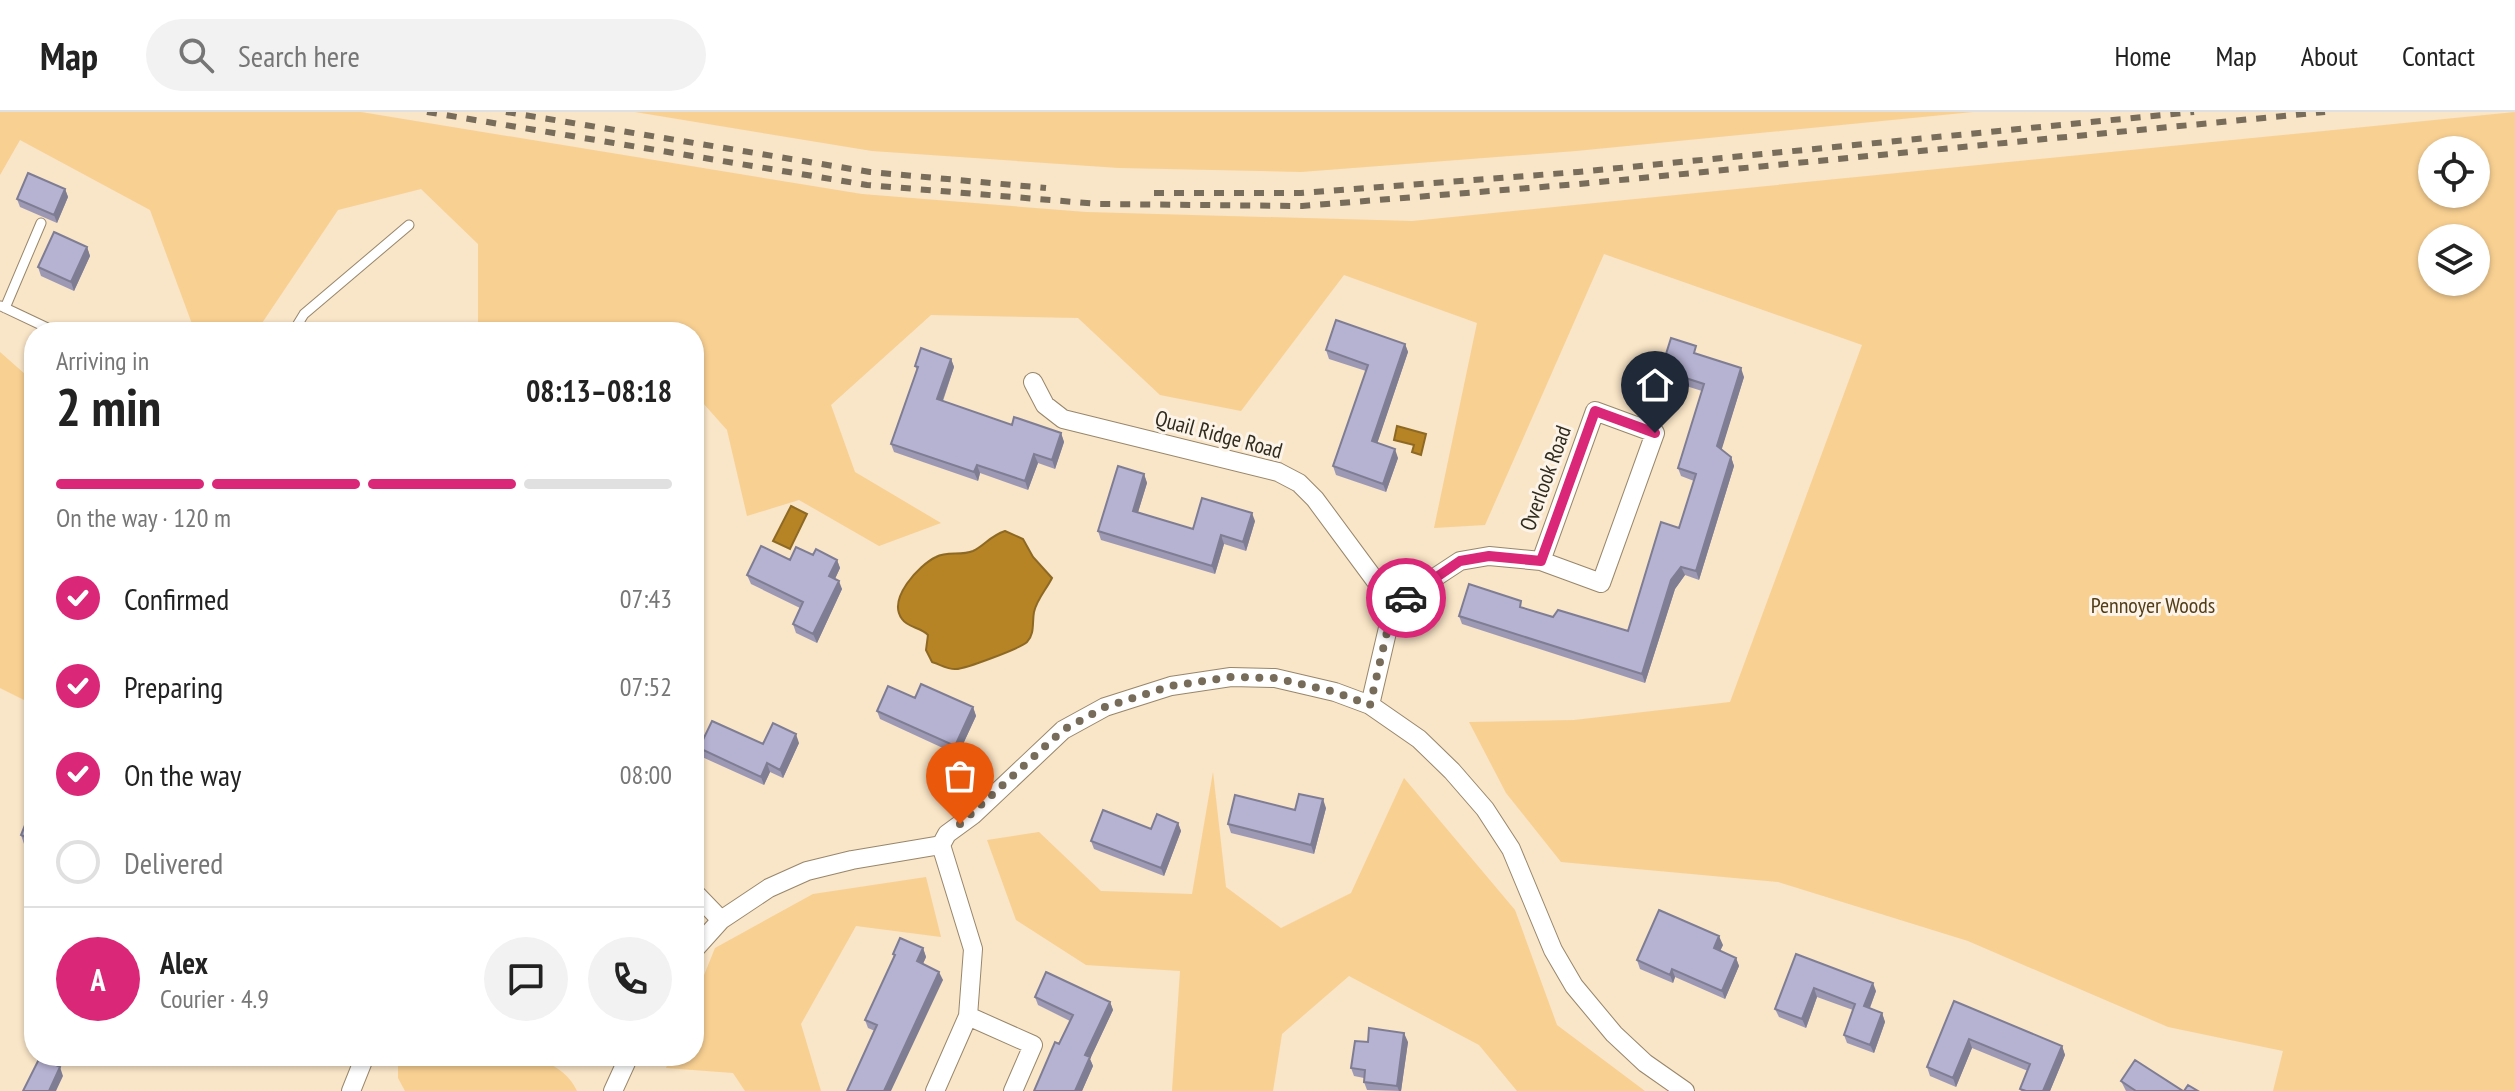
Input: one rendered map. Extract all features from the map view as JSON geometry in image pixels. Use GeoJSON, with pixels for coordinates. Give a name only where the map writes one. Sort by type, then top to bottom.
{"type":"FeatureCollection","features":[{"type":"Feature","properties":{"kind":"street","name":"Quail Ridge Road"},"geometry":{"type":"LineString","coordinates":[[1033,382],[1045,405],[1063,419],[1278,472],[1299,483],[1315,499],[1386,595],[1391,615]]}},
{"type":"Feature","properties":{"kind":"street","name":"Overlook Road"},"geometry":{"type":"LineString","coordinates":[[1391,615],[1404,599],[1460,561],[1489,556],[1541,561],[1601,583],[1655,433],[1595,411],[1541,561]]}},
{"type":"Feature","properties":{"kind":"street"},"geometry":{"type":"LineString","coordinates":[[1370,705],[1391,615]]}},
{"type":"Feature","properties":{"kind":"street"},"geometry":{"type":"LineString","coordinates":[[935,1091],[968,1016],[973,949],[941,845],[947,834],[973,815],[1063,730],[1105,707],[1171,686],[1231,677],[1275,678],[1335,692],[1370,705],[1419,739],[1485,809],[1511,849],[1553,950],[1574,986],[1614,1034],[1645,1063],[1685,1091]]}},
{"type":"Feature","properties":{"kind":"street"},"geometry":{"type":"LineString","coordinates":[[704,939],[721,920],[769,888],[807,871],[941,845]]}},
{"type":"Feature","properties":{"kind":"street"},"geometry":{"type":"LineString","coordinates":[[704,902],[721,920]]}},
{"type":"Feature","properties":{"kind":"street"},"geometry":{"type":"LineString","coordinates":[[968,1016],[1033,1045],[1013,1091]]}},
{"type":"Feature","properties":{"kind":"street"},"geometry":{"type":"LineString","coordinates":[[351,1091],[361,1066]]}},
{"type":"Feature","properties":{"kind":"street"},"geometry":{"type":"LineString","coordinates":[[613,1091],[624,1066]]}},
{"type":"Feature","properties":{"kind":"lane"},"geometry":{"type":"LineString","coordinates":[[34,322],[2,307],[41,223]]}},
{"type":"Feature","properties":{"kind":"lane"},"geometry":{"type":"LineString","coordinates":[[299,322],[313,305],[409,225]]}},
{"type":"Feature","properties":{"kind":"green space","name":"Pennoyer Woods"},"geometry":{"type":"Polygon","coordinates":[[[0,112],[361,112],[862,194],[1086,212],[1412,221],[2515,112],[2515,1091],[2273,1091],[2283,1051],[2168,1027],[1968,941],[1778,882],[1561,862],[1506,793],[1469,722],[1574,720],[1730,702],[1862,345],[1604,254],[1485,525],[1434,528],[1477,323],[1344,275],[1241,411],[1160,395],[1078,318],[931,315],[831,405],[855,472],[941,523],[879,546],[799,500],[747,516],[727,430],[704,404],[704,322],[478,322],[478,244],[421,189],[338,210],[263,322],[191,322],[150,210],[20,140],[0,175],[0,112]]]}},
{"type":"Feature","properties":{"kind":"green space"},"geometry":{"type":"Polygon","coordinates":[[[635,112],[1973,112],[1576,151],[1301,172],[1119,168],[872,151],[635,112]]]}},
{"type":"Feature","properties":{"kind":"green space"},"geometry":{"type":"Polygon","coordinates":[[[0,352],[24,373],[24,700],[0,688],[0,352]]]}},
{"type":"Feature","properties":{"kind":"green space"},"geometry":{"type":"Polygon","coordinates":[[[1213,772],[1226,887],[1281,928],[1351,893],[1404,778],[1515,910],[1557,1025],[1645,1091],[1517,1091],[1479,1045],[1349,976],[1282,1034],[1273,1091],[1172,1091],[1180,971],[1086,965],[1016,920],[987,840],[1039,832],[1101,891],[1192,894],[1213,772]]]}},
{"type":"Feature","properties":{"kind":"green space"},"geometry":{"type":"Polygon","coordinates":[[[926,877],[941,937],[856,926],[801,1024],[821,1091],[745,1091],[733,1073],[666,1068],[704,1066],[704,975],[715,948],[813,894],[926,877]]]}},
{"type":"Feature","properties":{"kind":"green space"},"geometry":{"type":"Polygon","coordinates":[[[398,1066],[554,1066],[577,1091],[405,1091],[398,1078],[398,1066]]]}},
{"type":"Feature","properties":{"kind":"shaded area"},"geometry":{"type":"Polygon","coordinates":[[[1397,426],[1426,434],[1421,455],[1412,452],[1414,445],[1394,440],[1397,426]]]}},
{"type":"Feature","properties":{"kind":"shaded area"},"geometry":{"type":"Polygon","coordinates":[[[791,506],[807,514],[790,549],[773,541],[791,506]]]}},
{"type":"Feature","properties":{"kind":"shaded area"},"geometry":{"type":"Polygon","coordinates":[[[1005,531],[1023,539],[1033,557],[1052,578],[1035,607],[1030,639],[1015,649],[961,668],[950,669],[932,662],[926,650],[928,635],[905,622],[898,611],[907,584],[929,561],[940,555],[973,551],[1005,531]]]}},
{"type":"Feature","properties":{"kind":"building"},"geometry":{"type":"Polygon","coordinates":[[[28,173],[65,189],[54,215],[17,199],[28,173]]]}},
{"type":"Feature","properties":{"kind":"building"},"geometry":{"type":"Polygon","coordinates":[[[54,232],[87,247],[71,282],[38,267],[54,232]]]}},
{"type":"Feature","properties":{"kind":"building"},"geometry":{"type":"Polygon","coordinates":[[[1336,320],[1405,344],[1372,441],[1395,449],[1383,484],[1333,466],[1368,365],[1326,350],[1336,320]]]}},
{"type":"Feature","properties":{"kind":"building"},"geometry":{"type":"Polygon","coordinates":[[[1671,338],[1696,346],[1694,353],[1741,368],[1717,446],[1731,457],[1696,571],[1681,567],[1671,580],[1642,674],[1459,616],[1469,584],[1521,601],[1520,607],[1553,617],[1558,610],[1628,631],[1661,522],[1679,528],[1696,474],[1678,468],[1704,384],[1661,370],[1671,338]]]}},
{"type":"Feature","properties":{"kind":"building"},"geometry":{"type":"Polygon","coordinates":[[[921,348],[951,359],[937,399],[1012,425],[1014,417],[1061,433],[1052,460],[1034,454],[1025,481],[977,465],[974,472],[891,444],[918,367],[915,366],[921,348]]]}},
{"type":"Feature","properties":{"kind":"building"},"geometry":{"type":"Polygon","coordinates":[[[1118,466],[1144,474],[1133,511],[1193,529],[1202,498],[1252,513],[1243,542],[1221,535],[1212,566],[1098,531],[1118,466]]]}},
{"type":"Feature","properties":{"kind":"building"},"geometry":{"type":"Polygon","coordinates":[[[761,546],[790,560],[796,547],[813,555],[816,549],[837,560],[829,576],[839,581],[813,634],[793,624],[803,602],[747,575],[761,546]]]}},
{"type":"Feature","properties":{"kind":"building"},"geometry":{"type":"Polygon","coordinates":[[[921,684],[973,707],[955,746],[877,711],[888,686],[915,698],[921,684]]]}},
{"type":"Feature","properties":{"kind":"building"},"geometry":{"type":"Polygon","coordinates":[[[712,721],[763,744],[773,723],[796,734],[780,770],[767,763],[761,777],[704,750],[704,738],[712,721]]]}},
{"type":"Feature","properties":{"kind":"building"},"geometry":{"type":"Polygon","coordinates":[[[1299,794],[1323,799],[1311,845],[1228,824],[1235,795],[1295,810],[1299,794]]]}},
{"type":"Feature","properties":{"kind":"building"},"geometry":{"type":"Polygon","coordinates":[[[1103,810],[1151,829],[1157,814],[1178,823],[1161,868],[1091,841],[1103,810]]]}},
{"type":"Feature","properties":{"kind":"building"},"geometry":{"type":"Polygon","coordinates":[[[1659,910],[1719,936],[1714,948],[1736,958],[1722,991],[1672,969],[1670,975],[1637,960],[1659,910]]]}},
{"type":"Feature","properties":{"kind":"building"},"geometry":{"type":"Polygon","coordinates":[[[900,938],[923,948],[917,961],[939,972],[884,1091],[847,1091],[877,1025],[865,1020],[900,938]]]}},
{"type":"Feature","properties":{"kind":"building"},"geometry":{"type":"Polygon","coordinates":[[[1796,954],[1873,983],[1864,1006],[1882,1013],[1870,1045],[1844,1035],[1855,1004],[1814,988],[1802,1019],[1775,1009],[1796,954]]]}},
{"type":"Feature","properties":{"kind":"building"},"geometry":{"type":"Polygon","coordinates":[[[1046,972],[1110,1002],[1085,1055],[1090,1057],[1075,1091],[1034,1091],[1055,1042],[1059,1044],[1073,1015],[1035,997],[1046,972]]]}},
{"type":"Feature","properties":{"kind":"building"},"geometry":{"type":"Polygon","coordinates":[[[1954,1001],[2062,1046],[2043,1091],[2020,1089],[2030,1064],[1969,1039],[1953,1078],[1927,1067],[1954,1001]]]}},
{"type":"Feature","properties":{"kind":"building"},"geometry":{"type":"Polygon","coordinates":[[[1369,1028],[1404,1033],[1397,1086],[1364,1082],[1365,1070],[1351,1068],[1355,1041],[1368,1042],[1369,1028]]]}},
{"type":"Feature","properties":{"kind":"building"},"geometry":{"type":"Polygon","coordinates":[[[2135,1060],[2183,1091],[2136,1091],[2121,1081],[2135,1060]]]}},
{"type":"Feature","properties":{"kind":"building"},"geometry":{"type":"Polygon","coordinates":[[[36,1066],[60,1067],[49,1091],[23,1091],[36,1066]]]}},
{"type":"Feature","properties":{"kind":"building"},"geometry":{"type":"Polygon","coordinates":[[[2188,1085],[2198,1091],[2184,1091],[2188,1085]]]}},
{"type":"Feature","properties":{"kind":"railway"},"geometry":{"type":"LineString","coordinates":[[427,112],[867,185],[1099,204],[1302,206],[1579,184],[2325,112]]}},
{"type":"Feature","properties":{"kind":"railway"},"geometry":{"type":"LineString","coordinates":[[506,112],[870,172],[1046,188]]}},
{"type":"Feature","properties":{"kind":"railway"},"geometry":{"type":"LineString","coordinates":[[1154,193],[1301,193],[1578,172],[2194,112]]}},
{"type":"Feature","properties":{"kind":"way so far"},"geometry":{"type":"LineString","coordinates":[[960,824],[1063,730],[1105,707],[1171,686],[1231,677],[1275,678],[1335,692],[1370,705],[1391,615],[1406,598]]}},
{"type":"Feature","properties":{"kind":"route"},"geometry":{"type":"LineString","coordinates":[[1406,598],[1460,561],[1489,556],[1541,561],[1595,411],[1655,433]]}}]}
